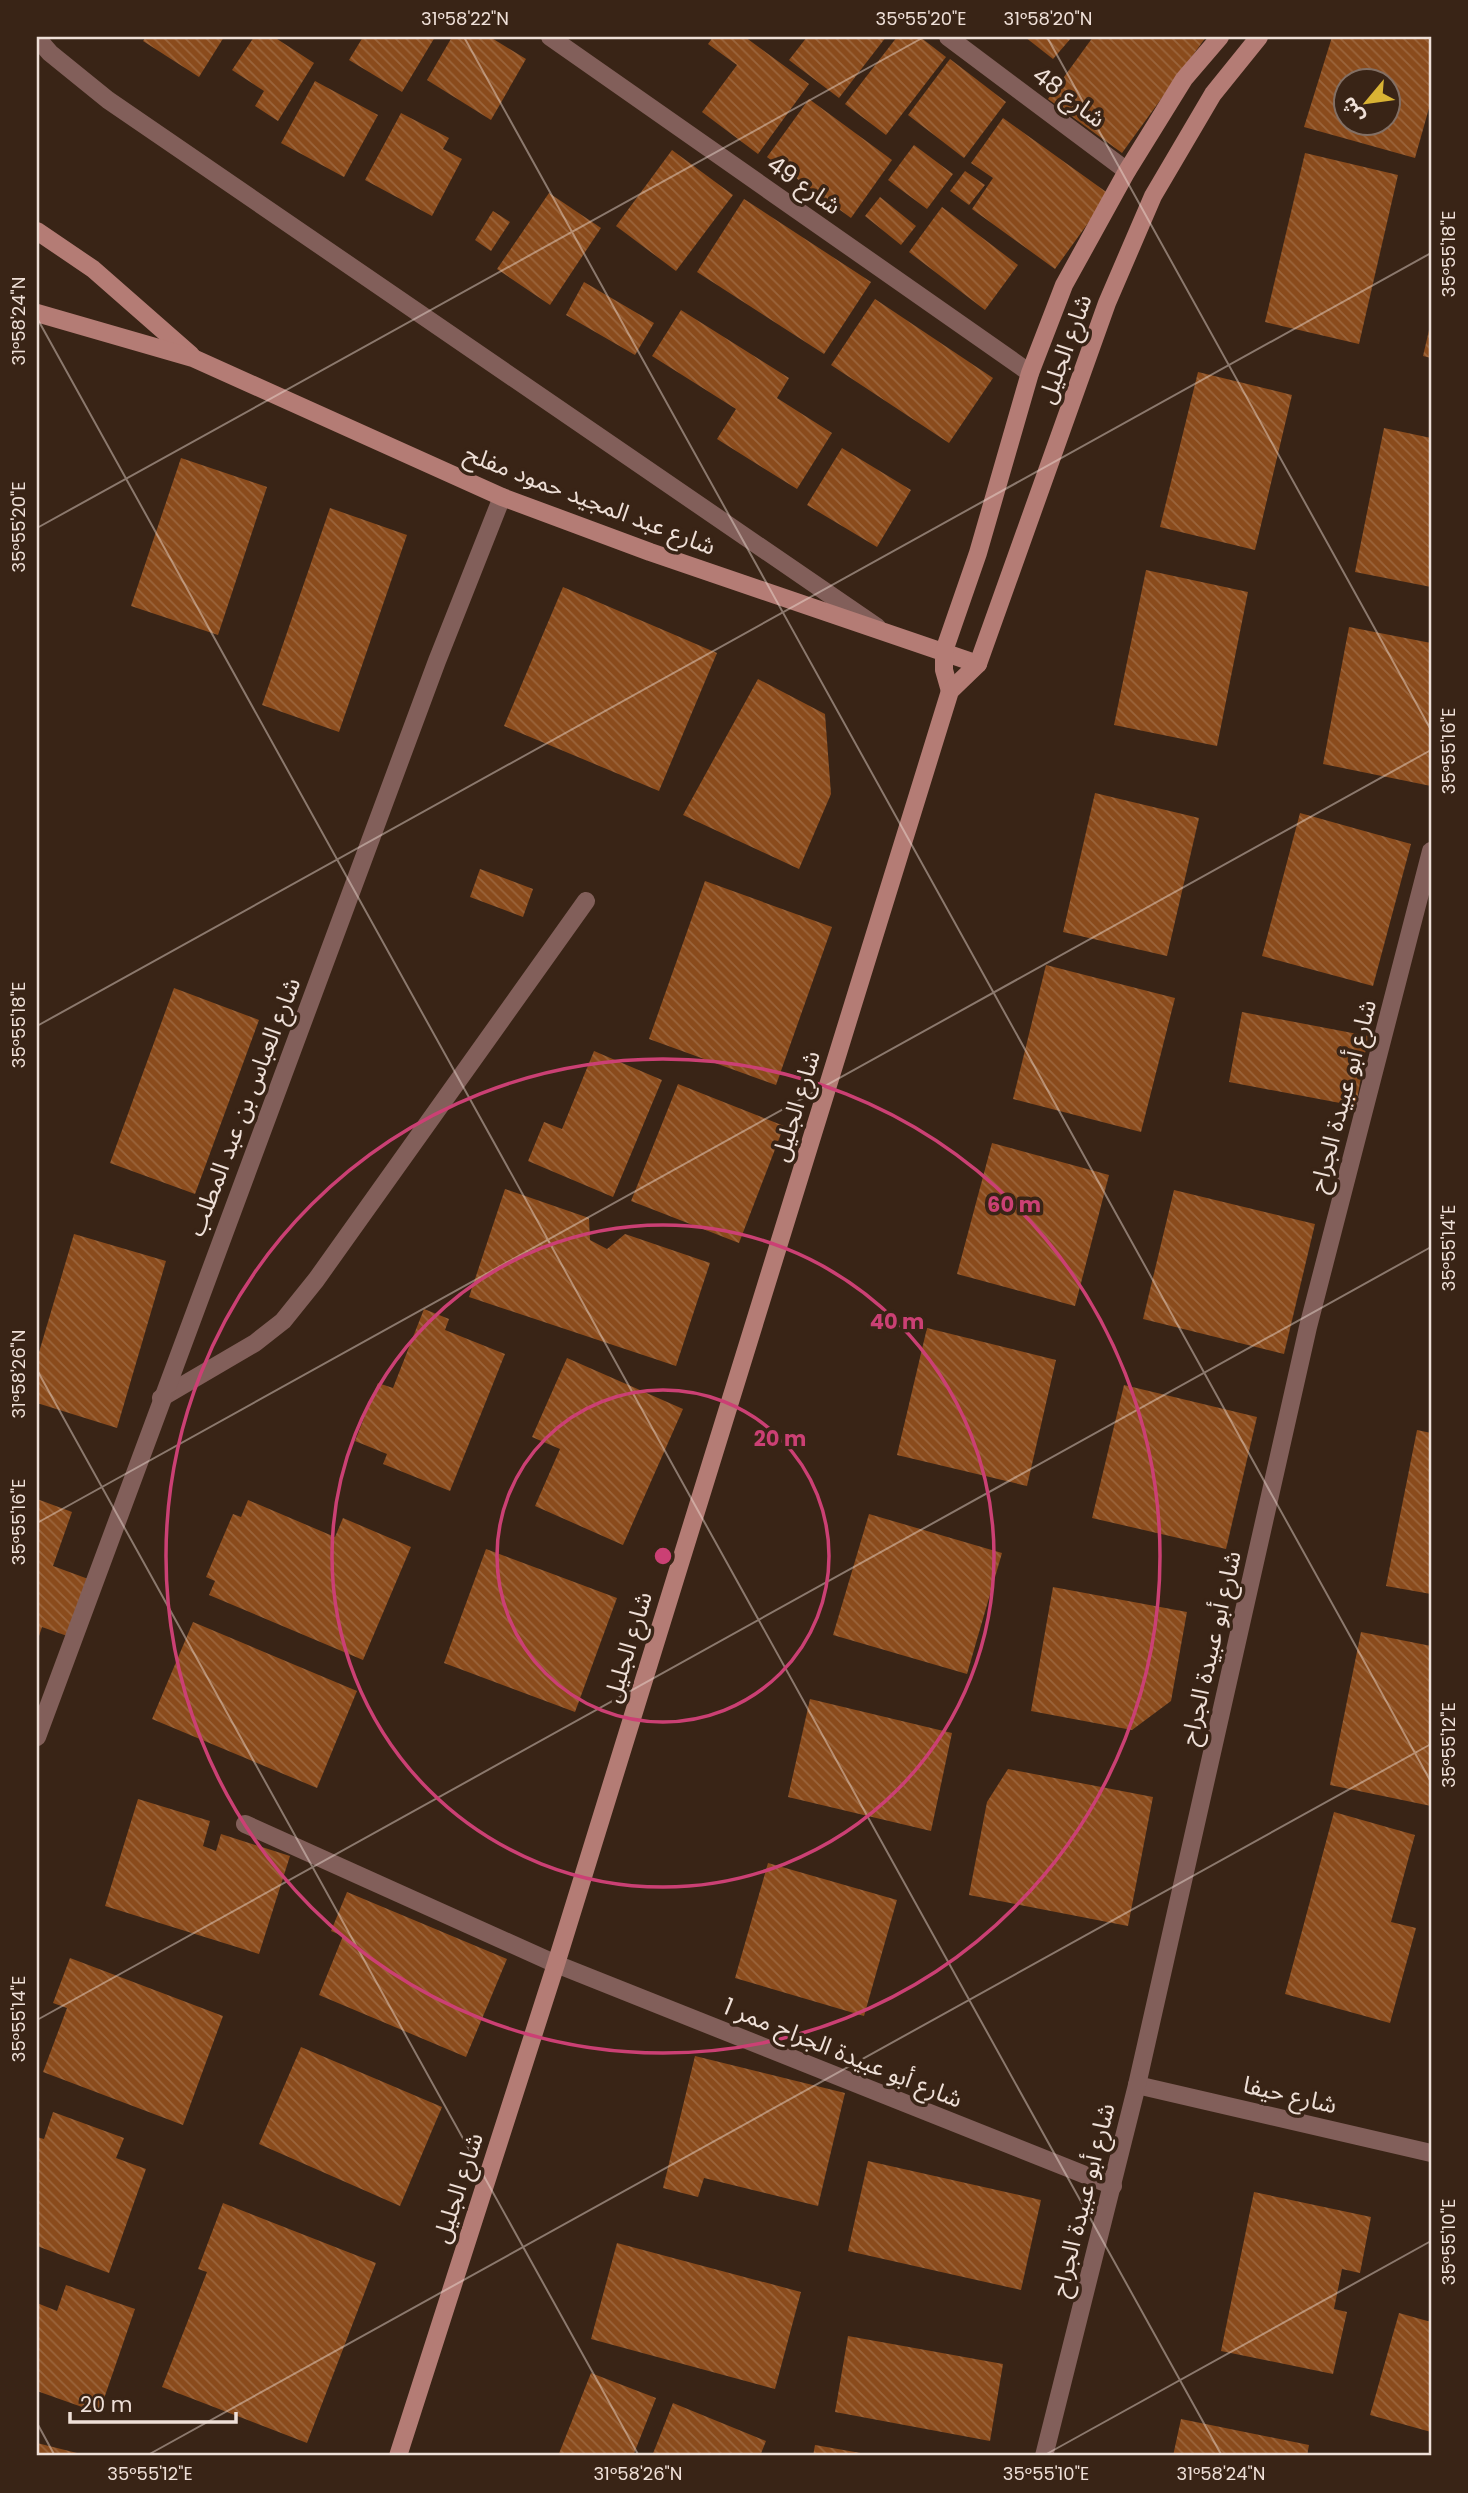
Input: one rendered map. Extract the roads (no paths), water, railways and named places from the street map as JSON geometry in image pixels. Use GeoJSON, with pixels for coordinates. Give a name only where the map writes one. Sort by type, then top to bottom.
{"type":"FeatureCollection","features":[{"type":"Feature","properties":{"kind":"street","name":"شارع 49"},"geometry":{"type":"LineString","coordinates":[[550,37],[1030,373]]}},
{"type":"Feature","properties":{"kind":"street","name":"شارع 48"},"geometry":{"type":"LineString","coordinates":[[948,37],[1127,171]]}},
{"type":"Feature","properties":{"kind":"street","name":"شارع الجليل"},"geometry":{"type":"LineString","coordinates":[[950,691],[944,670],[944,651],[978,553],[1030,373],[1064,285],[1127,171],[1184,79],[1220,37]]}},
{"type":"Feature","properties":{"kind":"street","name":"شارع الجليل"},"geometry":{"type":"LineString","coordinates":[[398,2456],[556,1964],[950,691],[978,664],[1107,303],[1153,196],[1213,94],[1259,37]]}},
{"type":"Feature","properties":{"kind":"street"},"geometry":{"type":"LineString","coordinates":[[37,38],[50,53],[108,100],[885,633]]}},
{"type":"Feature","properties":{"kind":"street","name":"شارع عبد المجيد حمود مفلح"},"geometry":{"type":"LineString","coordinates":[[37,231],[93,269],[193,358]]}},
{"type":"Feature","properties":{"kind":"street","name":"شارع عبد المجيد حمود مفلح"},"geometry":{"type":"LineString","coordinates":[[37,313],[193,358],[502,497],[650,552],[978,664]]}},
{"type":"Feature","properties":{"kind":"street","name":"شارع العباس بن عبد المطلب"},"geometry":{"type":"LineString","coordinates":[[37,1737],[427,687],[502,497]]}},
{"type":"Feature","properties":{"kind":"street","name":"شارع أبو عبيدة الجراح"},"geometry":{"type":"LineString","coordinates":[[1044,2456],[1137,2085],[1308,1327],[1431,852]]}},
{"type":"Feature","properties":{"kind":"street"},"geometry":{"type":"LineString","coordinates":[[161,1398],[254,1343],[283,1321],[316,1280],[586,901]]}},
{"type":"Feature","properties":{"kind":"street","name":"شارع أبو عبيدة الجراح ممر 1"},"geometry":{"type":"LineString","coordinates":[[245,1824],[556,1964],[1112,2186]]}},
{"type":"Feature","properties":{"kind":"street","name":"شارع حيفا"},"geometry":{"type":"LineString","coordinates":[[1137,2085],[1431,2153]]}}]}
